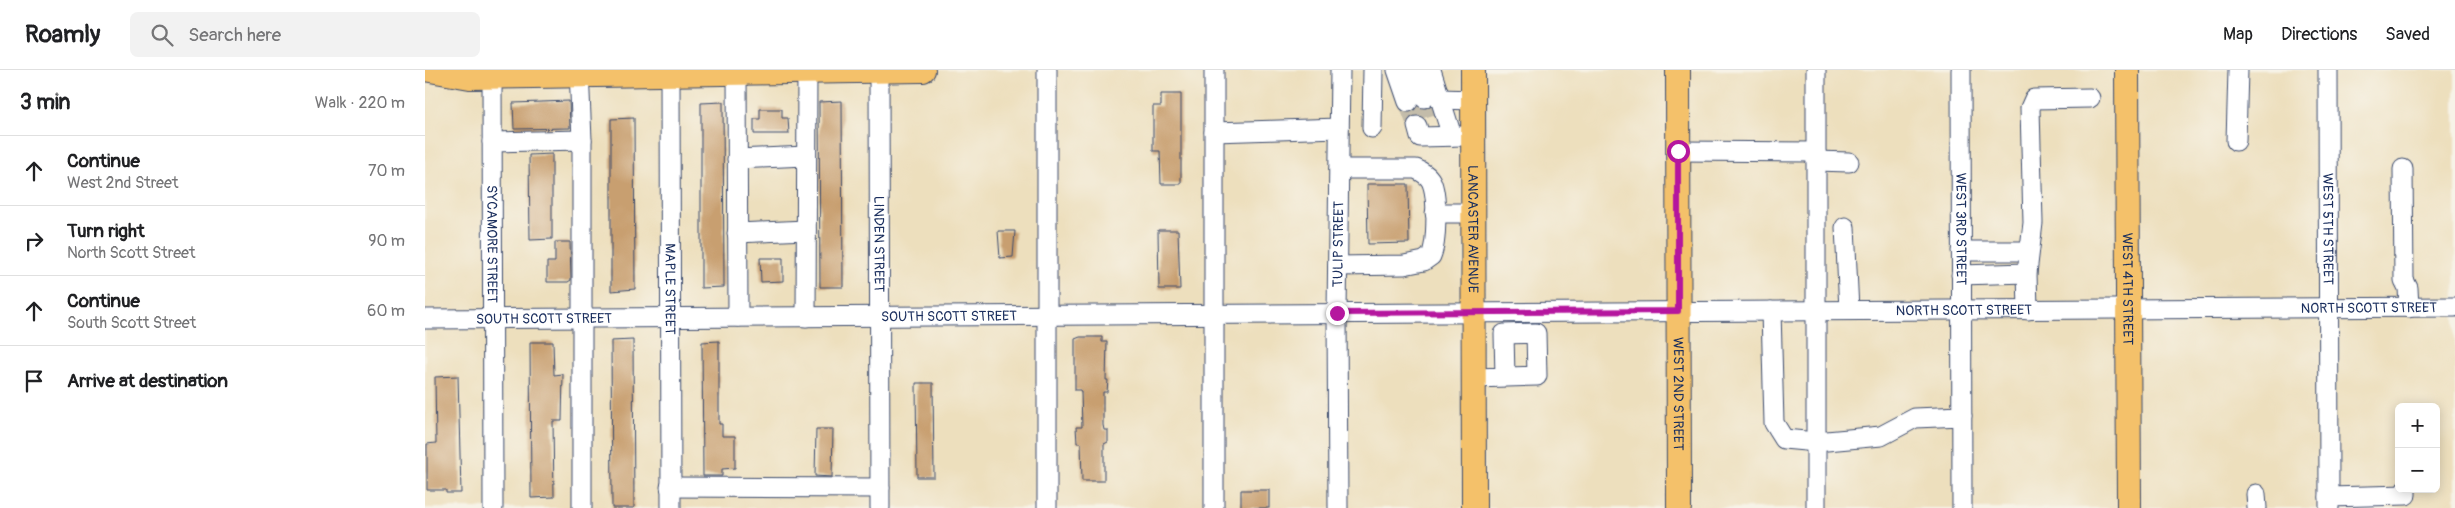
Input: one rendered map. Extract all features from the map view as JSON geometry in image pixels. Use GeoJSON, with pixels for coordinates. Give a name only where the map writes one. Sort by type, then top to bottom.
{"type":"FeatureCollection","features":[{"type":"Feature","properties":{"kind":"main road"},"geometry":{"type":"LineString","coordinates":[[430,70],[485,74],[923,70]]}},
{"type":"Feature","properties":{"kind":"main road","name":"LANCASTER AVENUE"},"geometry":{"type":"LineString","coordinates":[[1473,70],[1473,100],[1442,132],[1474,213],[1474,508]]}},
{"type":"Feature","properties":{"kind":"main road","name":"WEST 2ND STREET"},"geometry":{"type":"LineString","coordinates":[[1677,70],[1679,508]]}},
{"type":"Feature","properties":{"kind":"main road","name":"WEST 4TH STREET"},"geometry":{"type":"LineString","coordinates":[[2127,70],[2129,508]]}},
{"type":"Feature","properties":{"kind":"street","name":"LINDEN STREET"},"geometry":{"type":"LineString","coordinates":[[879,70],[880,508]]}},
{"type":"Feature","properties":{"kind":"street"},"geometry":{"type":"LineString","coordinates":[[1047,70],[1047,508]]}},
{"type":"Feature","properties":{"kind":"street"},"geometry":{"type":"LineString","coordinates":[[1214,70],[1214,508]]}},
{"type":"Feature","properties":{"kind":"street","name":"TULIP STREET"},"geometry":{"type":"LineString","coordinates":[[1338,508],[1337,313],[1340,70]]}},
{"type":"Feature","properties":{"kind":"street"},"geometry":{"type":"LineString","coordinates":[[1372,128],[1373,70]]}},
{"type":"Feature","properties":{"kind":"street"},"geometry":{"type":"LineString","coordinates":[[1397,70],[1424,100],[1442,132]]}},
{"type":"Feature","properties":{"kind":"street"},"geometry":{"type":"LineString","coordinates":[[1415,70],[1424,100]]}},
{"type":"Feature","properties":{"kind":"street"},"geometry":{"type":"LineString","coordinates":[[1424,100],[1431,70]]}},
{"type":"Feature","properties":{"kind":"street"},"geometry":{"type":"LineString","coordinates":[[1816,70],[1816,508]]}},
{"type":"Feature","properties":{"kind":"street","name":"WEST 3RD STREET"},"geometry":{"type":"LineString","coordinates":[[1961,70],[1962,508]]}},
{"type":"Feature","properties":{"kind":"street"},"geometry":{"type":"LineString","coordinates":[[2237,141],[2238,70]]}},
{"type":"Feature","properties":{"kind":"street","name":"WEST 5TH STREET"},"geometry":{"type":"LineString","coordinates":[[2328,70],[2329,502]]}},
{"type":"Feature","properties":{"kind":"street"},"geometry":{"type":"LineString","coordinates":[[737,71],[738,317]]}},
{"type":"Feature","properties":{"kind":"street"},"geometry":{"type":"LineString","coordinates":[[806,317],[807,71]]}},
{"type":"Feature","properties":{"kind":"street"},"geometry":{"type":"LineString","coordinates":[[579,72],[582,140],[582,508]]}},
{"type":"Feature","properties":{"kind":"street","name":"MAPLE STREET"},"geometry":{"type":"LineString","coordinates":[[670,72],[671,508]]}},
{"type":"Feature","properties":{"kind":"street"},"geometry":{"type":"LineString","coordinates":[[425,80],[485,74]]}},
{"type":"Feature","properties":{"kind":"street","name":"SYCAMORE STREET"},"geometry":{"type":"LineString","coordinates":[[485,74],[492,142],[493,508]]}},
{"type":"Feature","properties":{"kind":"street"},"geometry":{"type":"LineString","coordinates":[[2028,310],[2027,273],[2033,223],[2030,108],[2034,99],[2091,98]]}},
{"type":"Feature","properties":{"kind":"street"},"geometry":{"type":"LineString","coordinates":[[1424,100],[1473,100]]}},
{"type":"Feature","properties":{"kind":"street"},"geometry":{"type":"LineString","coordinates":[[1214,132],[1339,128]]}},
{"type":"Feature","properties":{"kind":"street"},"geometry":{"type":"LineString","coordinates":[[492,142],[582,140]]}},
{"type":"Feature","properties":{"kind":"street"},"geometry":{"type":"LineString","coordinates":[[1678,151],[1816,156],[1849,162]]}},
{"type":"Feature","properties":{"kind":"street"},"geometry":{"type":"LineString","coordinates":[[737,160],[807,156]]}},
{"type":"Feature","properties":{"kind":"street"},"geometry":{"type":"LineString","coordinates":[[1338,266],[1404,265],[1424,261],[1431,256],[1435,247],[1434,190],[1430,180],[1416,169],[1339,169]]}},
{"type":"Feature","properties":{"kind":"street"},"geometry":{"type":"LineString","coordinates":[[2403,169],[2404,280],[2408,288],[2409,308]]}},
{"type":"Feature","properties":{"kind":"street"},"geometry":{"type":"LineString","coordinates":[[1435,213],[1474,213]]}},
{"type":"Feature","properties":{"kind":"street"},"geometry":{"type":"LineString","coordinates":[[1845,227],[1849,310]]}},
{"type":"Feature","properties":{"kind":"street"},"geometry":{"type":"LineString","coordinates":[[737,233],[806,230]]}},
{"type":"Feature","properties":{"kind":"street"},"geometry":{"type":"LineString","coordinates":[[1961,251],[2029,251]]}},
{"type":"Feature","properties":{"kind":"street"},"geometry":{"type":"LineString","coordinates":[[1961,275],[2027,273]]}},
{"type":"Feature","properties":{"kind":"street","name":"NORTH SCOTT STREET"},"geometry":{"type":"LineString","coordinates":[[1474,312],[2455,307]]}},
{"type":"Feature","properties":{"kind":"street"},"geometry":{"type":"LineString","coordinates":[[1771,311],[1774,423],[1784,438],[1816,442],[1881,436],[1915,418],[1962,416]]}},
{"type":"Feature","properties":{"kind":"street","name":"SOUTH SCOTT STREET"},"geometry":{"type":"LineString","coordinates":[[425,319],[1474,312]]}},
{"type":"Feature","properties":{"kind":"street"},"geometry":{"type":"LineString","coordinates":[[1474,378],[1505,377]]}},
{"type":"Feature","properties":{"kind":"street"},"geometry":{"type":"LineString","coordinates":[[671,487],[880,488]]}},
{"type":"Feature","properties":{"kind":"street"},"geometry":{"type":"LineString","coordinates":[[2329,502],[2406,495],[2406,493]]}},
{"type":"Feature","properties":{"kind":"building"},"geometry":{"type":"Polygon","coordinates":[[[1161,94],[1181,94],[1181,184],[1161,184],[1160,151],[1153,151],[1153,106],[1161,106],[1161,94]]]}},
{"type":"Feature","properties":{"kind":"building"},"geometry":{"type":"Polygon","coordinates":[[[569,101],[570,128],[514,129],[513,103],[569,101]]]}},
{"type":"Feature","properties":{"kind":"building"},"geometry":{"type":"Polygon","coordinates":[[[842,101],[843,287],[820,287],[819,102],[842,101]]]}},
{"type":"Feature","properties":{"kind":"building"},"geometry":{"type":"Polygon","coordinates":[[[723,102],[724,287],[701,288],[701,103],[723,102]]]}},
{"type":"Feature","properties":{"kind":"building"},"geometry":{"type":"Polygon","coordinates":[[[760,109],[782,109],[782,118],[788,118],[789,134],[754,134],[754,119],[760,119],[760,109]]]}},
{"type":"Feature","properties":{"kind":"building"},"geometry":{"type":"Polygon","coordinates":[[[634,118],[635,289],[611,291],[611,119],[634,118]]]}},
{"type":"Feature","properties":{"kind":"building"},"geometry":{"type":"Polygon","coordinates":[[[552,154],[552,239],[530,240],[529,155],[552,154]]]}},
{"type":"Feature","properties":{"kind":"building"},"geometry":{"type":"Polygon","coordinates":[[[1367,184],[1408,184],[1409,243],[1368,244],[1367,184]]]}},
{"type":"Feature","properties":{"kind":"building"},"geometry":{"type":"Polygon","coordinates":[[[1158,230],[1178,230],[1180,289],[1159,289],[1158,230]]]}},
{"type":"Feature","properties":{"kind":"building"},"geometry":{"type":"Polygon","coordinates":[[[998,231],[1015,231],[1013,257],[1000,258],[998,231]]]}},
{"type":"Feature","properties":{"kind":"building"},"geometry":{"type":"Polygon","coordinates":[[[555,242],[570,242],[571,280],[568,282],[547,282],[547,262],[555,262],[555,242]]]}},
{"type":"Feature","properties":{"kind":"building"},"geometry":{"type":"Polygon","coordinates":[[[760,258],[783,258],[783,281],[761,282],[760,258]]]}},
{"type":"Feature","properties":{"kind":"building"},"geometry":{"type":"Polygon","coordinates":[[[1080,337],[1102,337],[1102,342],[1107,342],[1106,380],[1108,380],[1107,392],[1103,392],[1103,425],[1104,430],[1108,430],[1108,442],[1104,444],[1104,481],[1082,481],[1081,443],[1077,443],[1076,427],[1082,427],[1081,392],[1080,390],[1075,390],[1075,339],[1080,337]]]}},
{"type":"Feature","properties":{"kind":"building"},"geometry":{"type":"Polygon","coordinates":[[[633,340],[634,508],[612,508],[611,341],[633,340]]]}},
{"type":"Feature","properties":{"kind":"building"},"geometry":{"type":"Polygon","coordinates":[[[719,341],[719,424],[722,424],[722,436],[735,436],[735,468],[722,469],[722,476],[703,476],[702,342],[719,341]]]}},
{"type":"Feature","properties":{"kind":"building"},"geometry":{"type":"Polygon","coordinates":[[[530,342],[553,342],[554,375],[563,374],[562,421],[553,421],[554,497],[531,498],[530,342]]]}},
{"type":"Feature","properties":{"kind":"building"},"geometry":{"type":"Polygon","coordinates":[[[458,376],[461,493],[446,493],[446,490],[427,490],[427,444],[436,443],[435,377],[458,376]]]}},
{"type":"Feature","properties":{"kind":"building"},"geometry":{"type":"Polygon","coordinates":[[[916,383],[933,383],[934,477],[917,477],[916,383]]]}},
{"type":"Feature","properties":{"kind":"building"},"geometry":{"type":"Polygon","coordinates":[[[816,429],[833,429],[832,477],[815,476],[816,429]]]}},
{"type":"Feature","properties":{"kind":"building"},"geometry":{"type":"Polygon","coordinates":[[[1241,490],[1269,490],[1269,508],[1241,508],[1241,490]]]}},
{"type":"Feature","properties":{"kind":"tunnel"},"geometry":{"type":"LineString","coordinates":[[1424,98],[1431,122]]}},
{"type":"Feature","properties":{"kind":"tunnel"},"geometry":{"type":"LineString","coordinates":[[1408,102],[1417,126]]}},
{"type":"Feature","properties":{"kind":"route"},"geometry":{"type":"LineString","coordinates":[[1337,313],[1678,311],[1678,151]]}}]}
